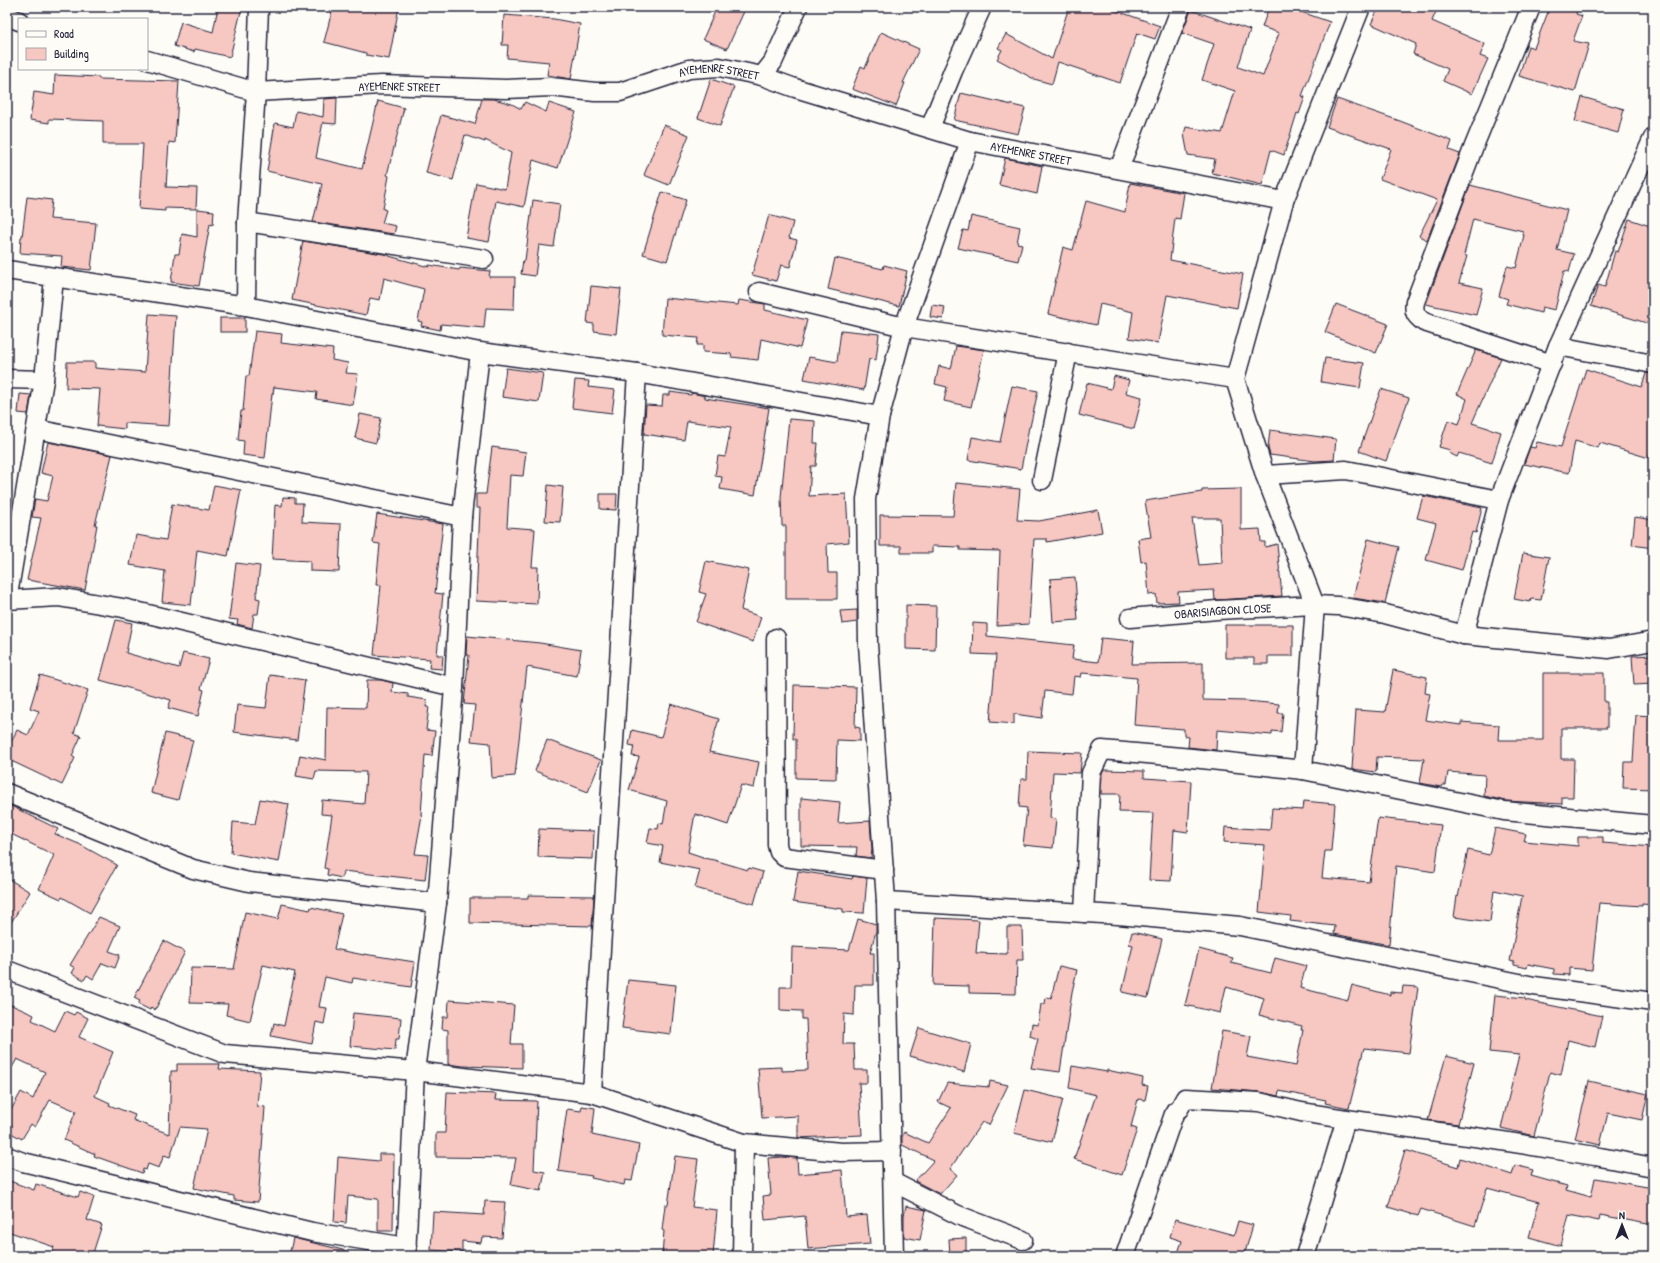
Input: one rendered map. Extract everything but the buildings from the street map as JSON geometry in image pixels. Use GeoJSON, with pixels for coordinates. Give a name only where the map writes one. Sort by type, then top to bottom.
{"type":"FeatureCollection","features":[{"type":"Feature","properties":{"kind":"street"},"geometry":{"type":"LineString","coordinates":[[246,306],[247,222],[256,92],[259,7]]}},
{"type":"Feature","properties":{"kind":"street"},"geometry":{"type":"LineString","coordinates":[[762,76],[773,62],[798,7]]}},
{"type":"Feature","properties":{"kind":"street"},"geometry":{"type":"LineString","coordinates":[[930,128],[982,7]]}},
{"type":"Feature","properties":{"kind":"street"},"geometry":{"type":"LineString","coordinates":[[1119,169],[1181,7]]}},
{"type":"Feature","properties":{"kind":"street"},"geometry":{"type":"LineString","coordinates":[[1302,770],[1315,605],[1265,475],[1235,378],[1284,201],[1361,7]]}},
{"type":"Feature","properties":{"kind":"street"},"geometry":{"type":"LineString","coordinates":[[1531,7],[1474,146],[1415,302],[1414,309],[1416,316],[1424,322],[1552,364]]}},
{"type":"Feature","properties":{"kind":"street"},"geometry":{"type":"LineString","coordinates":[[7,16],[18,21]]}},
{"type":"Feature","properties":{"kind":"street","name":"AYEMENRE STREET"},"geometry":{"type":"LineString","coordinates":[[148,60],[256,92],[381,86],[506,89],[550,87],[595,92],[620,92],[689,69],[719,67],[762,76],[795,88],[970,141],[1284,201]]}},
{"type":"Feature","properties":{"kind":"street"},"geometry":{"type":"LineString","coordinates":[[1464,635],[1499,500],[1558,346],[1653,138]]}},
{"type":"Feature","properties":{"kind":"street"},"geometry":{"type":"LineString","coordinates":[[894,1256],[886,901],[868,644],[866,499],[880,416],[904,327],[970,141]]}},
{"type":"Feature","properties":{"kind":"street"},"geometry":{"type":"LineString","coordinates":[[247,222],[484,259]]}},
{"type":"Feature","properties":{"kind":"street"},"geometry":{"type":"LineString","coordinates":[[7,270],[246,306],[480,352],[638,373],[880,416]]}},
{"type":"Feature","properties":{"kind":"street"},"geometry":{"type":"LineString","coordinates":[[54,278],[44,380],[7,600],[58,597],[123,608],[454,687]]}},
{"type":"Feature","properties":{"kind":"street"},"geometry":{"type":"LineString","coordinates":[[759,292],[904,327],[1235,378]]}},
{"type":"Feature","properties":{"kind":"street"},"geometry":{"type":"LineString","coordinates":[[1558,346],[1653,364]]}},
{"type":"Feature","properties":{"kind":"street"},"geometry":{"type":"LineString","coordinates":[[7,1156],[22,1162],[312,1232],[406,1251],[415,1071],[437,903],[454,687],[462,517],[480,352]]}},
{"type":"Feature","properties":{"kind":"street"},"geometry":{"type":"LineString","coordinates":[[1042,480],[1068,352]]}},
{"type":"Feature","properties":{"kind":"street"},"geometry":{"type":"LineString","coordinates":[[592,1093],[638,373]]}},
{"type":"Feature","properties":{"kind":"street"},"geometry":{"type":"LineString","coordinates":[[7,380],[44,380]]}},
{"type":"Feature","properties":{"kind":"street"},"geometry":{"type":"LineString","coordinates":[[36,429],[462,517]]}},
{"type":"Feature","properties":{"kind":"street"},"geometry":{"type":"LineString","coordinates":[[1265,475],[1346,470],[1499,500]]}},
{"type":"Feature","properties":{"kind":"street","name":"OBARISIAGBON CLOSE"},"geometry":{"type":"LineString","coordinates":[[1130,618],[1217,610],[1315,605],[1338,606],[1386,614],[1464,635],[1610,649],[1653,641]]}},
{"type":"Feature","properties":{"kind":"street"},"geometry":{"type":"LineString","coordinates":[[776,638],[777,845],[779,852],[784,857],[884,870]]}},
{"type":"Feature","properties":{"kind":"street"},"geometry":{"type":"LineString","coordinates":[[1084,913],[1091,773],[1102,750],[1302,770],[1504,811],[1653,825]]}},
{"type":"Feature","properties":{"kind":"street"},"geometry":{"type":"LineString","coordinates":[[7,793],[193,869],[249,882],[437,903]]}},
{"type":"Feature","properties":{"kind":"street"},"geometry":{"type":"LineString","coordinates":[[886,901],[1084,913],[1240,926],[1534,986],[1653,1002]]}},
{"type":"Feature","properties":{"kind":"street"},"geometry":{"type":"LineString","coordinates":[[7,970],[225,1054],[415,1071],[592,1093],[744,1143],[841,1152],[892,1151]]}},
{"type":"Feature","properties":{"kind":"street"},"geometry":{"type":"LineString","coordinates":[[1126,1253],[1175,1111],[1180,1108],[1185,1098],[1259,1102],[1301,1112],[1595,1156],[1653,1167]]}},
{"type":"Feature","properties":{"kind":"street"},"geometry":{"type":"LineString","coordinates":[[1305,1256],[1346,1119]]}},
{"type":"Feature","properties":{"kind":"street"},"geometry":{"type":"LineString","coordinates":[[742,1256],[744,1143]]}},
{"type":"Feature","properties":{"kind":"street"},"geometry":{"type":"LineString","coordinates":[[893,1182],[958,1214],[1022,1240]]}}]}
